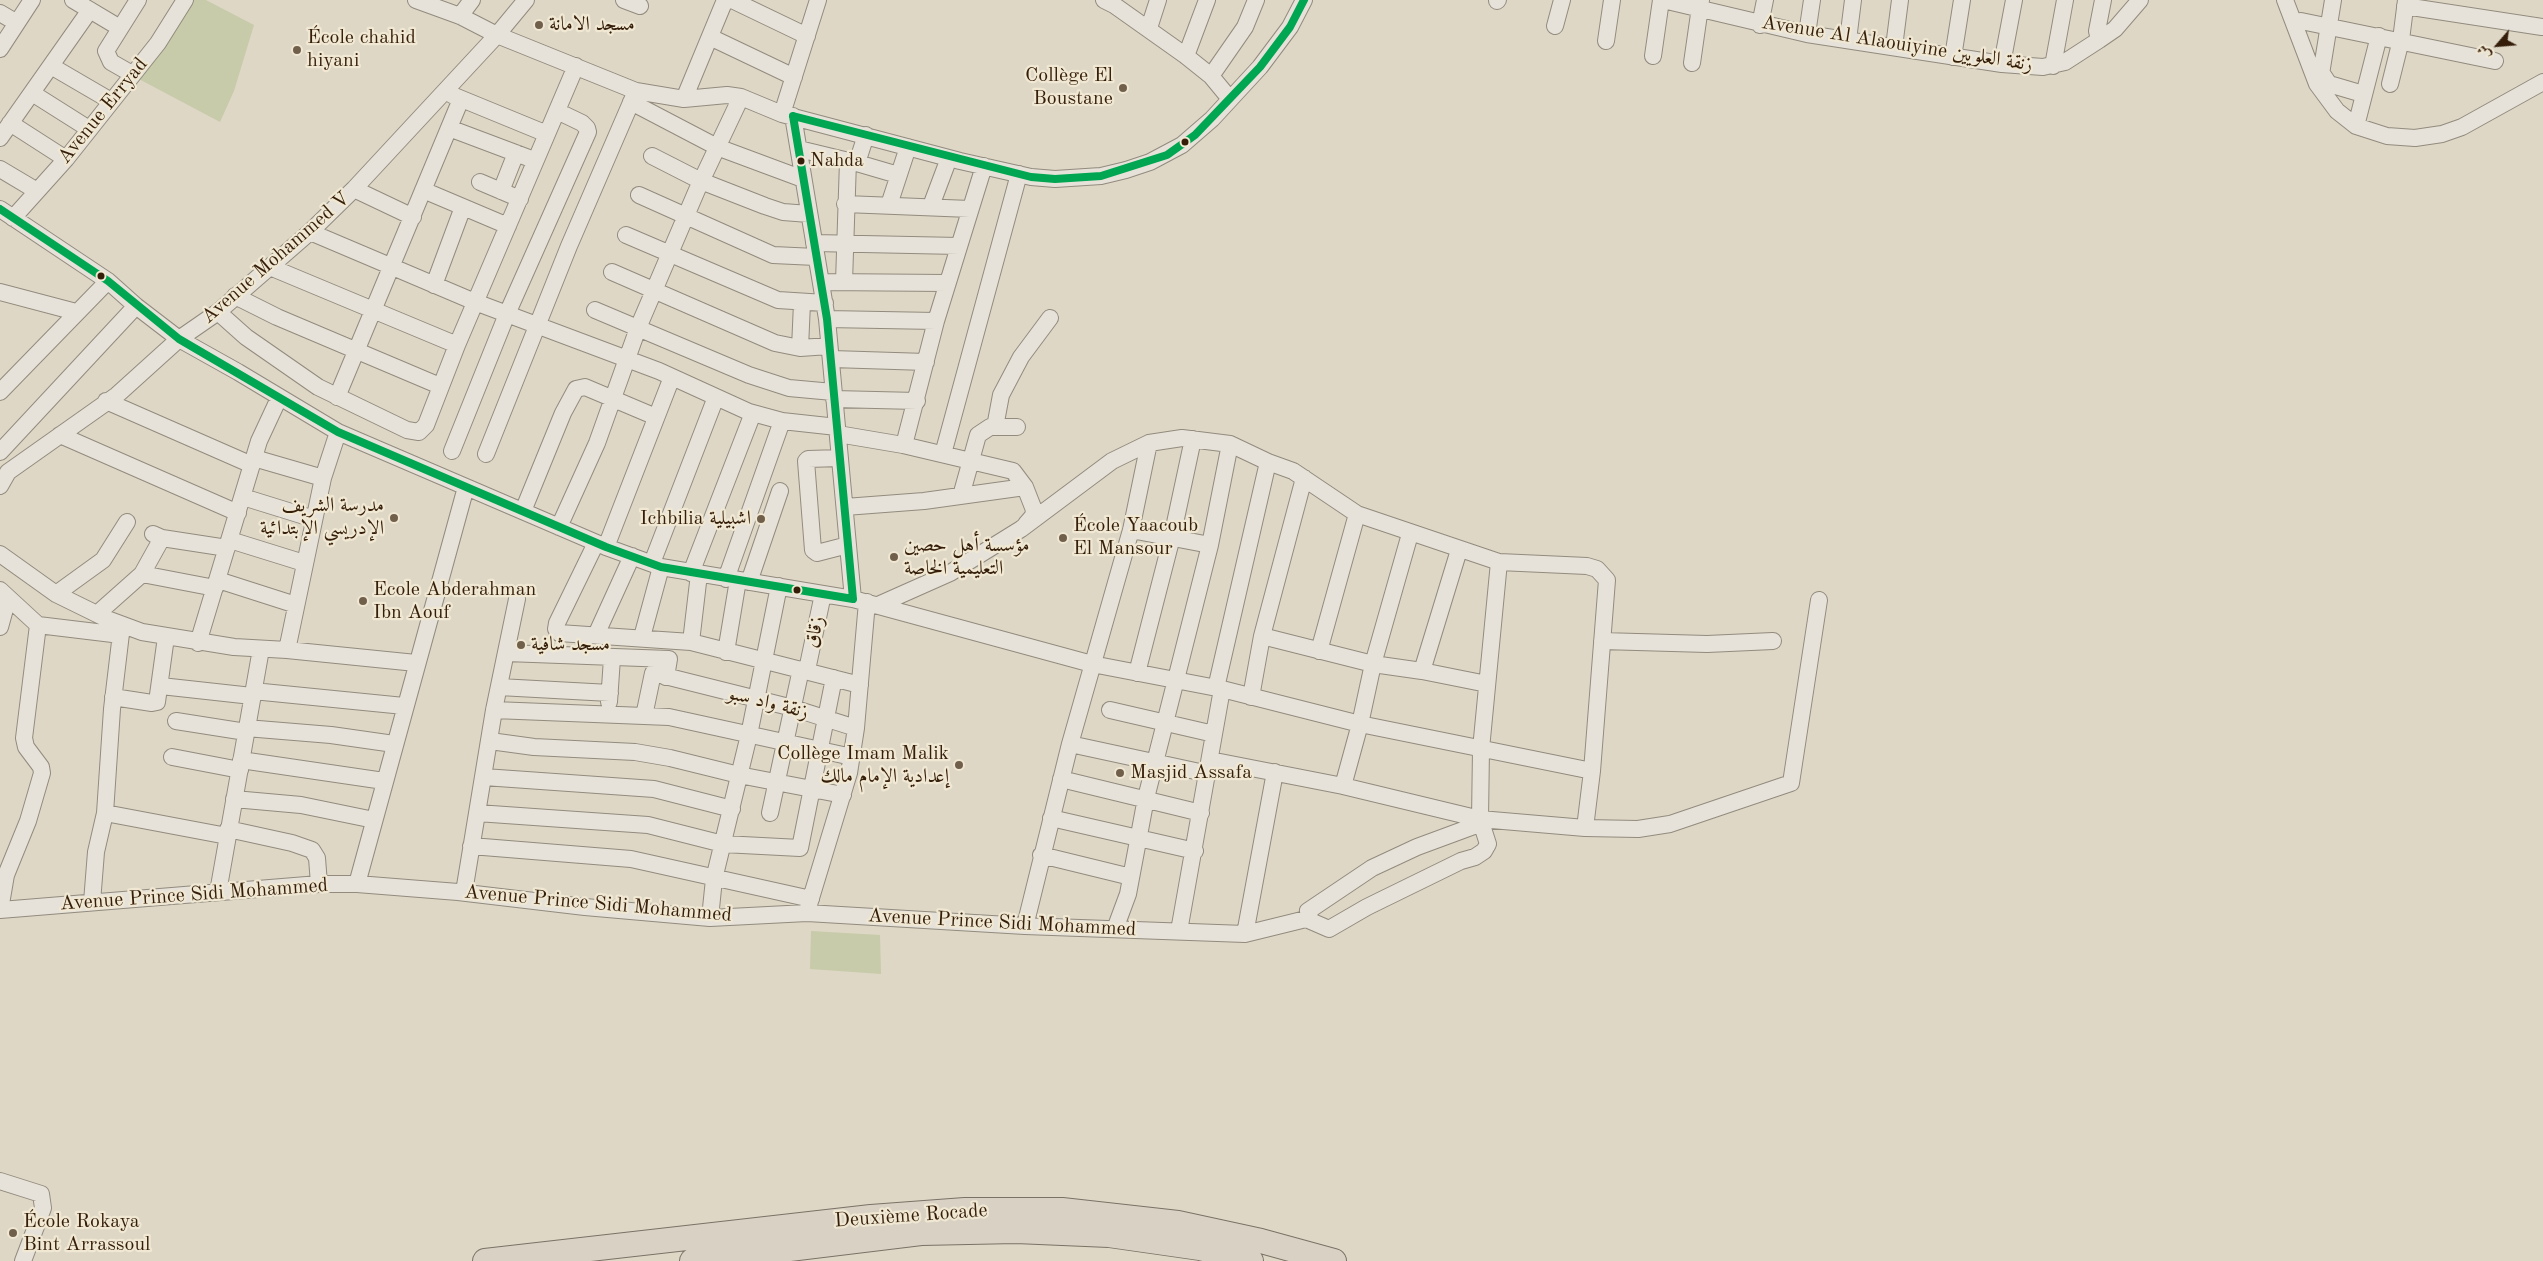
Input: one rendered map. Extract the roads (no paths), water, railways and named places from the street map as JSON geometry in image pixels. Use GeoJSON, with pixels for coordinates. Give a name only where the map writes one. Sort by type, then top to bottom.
{"type":"FeatureCollection","features":[{"type":"Feature","properties":{"kind":"highway","name":"Deuxième Rocade"},"geometry":{"type":"LineString","coordinates":[[485,1261],[871,1217],[965,1210],[1062,1210],[1178,1223],[1261,1241],[1334,1261]]}},
{"type":"Feature","properties":{"kind":"highway","name":"Deuxième Rocade"},"geometry":{"type":"LineString","coordinates":[[692,1261],[921,1233],[1016,1231],[1109,1235],[1200,1248],[1251,1261]]}},
{"type":"Feature","properties":{"kind":"street"},"geometry":{"type":"LineString","coordinates":[[0,49],[32,0]]}},
{"type":"Feature","properties":{"kind":"street"},"geometry":{"type":"LineString","coordinates":[[73,0],[120,28]]}},
{"type":"Feature","properties":{"kind":"street"},"geometry":{"type":"LineString","coordinates":[[132,74],[111,62],[107,55],[107,49],[138,0]]}},
{"type":"Feature","properties":{"kind":"street","name":"Avenue Erryad"},"geometry":{"type":"LineString","coordinates":[[5,216],[37,191],[66,159],[158,43],[185,0]]}},
{"type":"Feature","properties":{"kind":"street"},"geometry":{"type":"LineString","coordinates":[[417,0],[460,16],[497,35],[576,66],[633,96],[718,147],[803,179]]}},
{"type":"Feature","properties":{"kind":"street"},"geometry":{"type":"LineString","coordinates":[[460,16],[472,0]]}},
{"type":"Feature","properties":{"kind":"street","name":"Avenue Mohammed V"},"geometry":{"type":"LineString","coordinates":[[3,474],[117,395],[179,339],[218,312],[310,232],[354,189],[497,35],[526,0]]}},
{"type":"Feature","properties":{"kind":"street"},"geometry":{"type":"LineString","coordinates":[[624,0],[640,6]]}},
{"type":"Feature","properties":{"kind":"street"},"geometry":{"type":"LineString","coordinates":[[684,99],[725,0]]}},
{"type":"Feature","properties":{"kind":"street"},"geometry":{"type":"LineString","coordinates":[[732,0],[807,36]]}},
{"type":"Feature","properties":{"kind":"street"},"geometry":{"type":"LineString","coordinates":[[470,846],[631,859],[714,879],[809,906],[843,795],[852,757],[866,602],[848,544],[822,282],[799,149],[788,115],[794,77],[816,0]]}},
{"type":"Feature","properties":{"kind":"street"},"geometry":{"type":"LineString","coordinates":[[1149,28],[1158,0]]}},
{"type":"Feature","properties":{"kind":"street"},"geometry":{"type":"LineString","coordinates":[[1186,56],[1207,0]]}},
{"type":"Feature","properties":{"kind":"street"},"geometry":{"type":"LineString","coordinates":[[1211,76],[1245,27],[1256,0]]}},
{"type":"Feature","properties":{"kind":"street"},"geometry":{"type":"LineString","coordinates":[[633,96],[684,99],[727,95],[741,98],[788,115],[949,158],[1019,174],[1055,179],[1101,176],[1150,162],[1182,145],[1206,125],[1260,67],[1290,27],[1304,0]]}},
{"type":"Feature","properties":{"kind":"street"},"geometry":{"type":"LineString","coordinates":[[1555,26],[1562,0]]}},
{"type":"Feature","properties":{"kind":"street"},"geometry":{"type":"LineString","coordinates":[[1606,41],[1612,0]]}},
{"type":"Feature","properties":{"kind":"street"},"geometry":{"type":"LineString","coordinates":[[1653,56],[1662,0]]}},
{"type":"Feature","properties":{"kind":"street","name":"Avenue Al Alaouiyine زنقة العلويين"},"geometry":{"type":"LineString","coordinates":[[1662,0],[1729,8],[1760,25],[1807,34],[2002,64],[2053,66],[2069,60],[2115,29],[2140,0]]}},
{"type":"Feature","properties":{"kind":"street"},"geometry":{"type":"LineString","coordinates":[[1760,25],[1765,0]]}},
{"type":"Feature","properties":{"kind":"street"},"geometry":{"type":"LineString","coordinates":[[1807,34],[1812,0]]}},
{"type":"Feature","properties":{"kind":"street"},"geometry":{"type":"LineString","coordinates":[[1848,40],[1853,0]]}},
{"type":"Feature","properties":{"kind":"street"},"geometry":{"type":"LineString","coordinates":[[1894,47],[1900,0]]}},
{"type":"Feature","properties":{"kind":"street"},"geometry":{"type":"LineString","coordinates":[[1953,57],[1962,0]]}},
{"type":"Feature","properties":{"kind":"street"},"geometry":{"type":"LineString","coordinates":[[2002,64],[2014,0]]}},
{"type":"Feature","properties":{"kind":"street"},"geometry":{"type":"LineString","coordinates":[[2053,66],[2065,0]]}},
{"type":"Feature","properties":{"kind":"street"},"geometry":{"type":"LineString","coordinates":[[2099,40],[2097,31],[2103,0]]}},
{"type":"Feature","properties":{"kind":"street"},"geometry":{"type":"LineString","coordinates":[[2285,0],[2316,84],[2337,112],[2356,126],[2387,136],[2415,138],[2442,134],[2476,120],[2543,82]]}},
{"type":"Feature","properties":{"kind":"street"},"geometry":{"type":"LineString","coordinates":[[2297,0],[2301,21],[2310,49],[2321,74],[2335,86],[2363,94]]}},
{"type":"Feature","properties":{"kind":"street"},"geometry":{"type":"LineString","coordinates":[[2321,74],[2330,26],[2332,0]]}},
{"type":"Feature","properties":{"kind":"street"},"geometry":{"type":"LineString","coordinates":[[1111,2],[1149,28],[1211,76],[1230,99]]}},
{"type":"Feature","properties":{"kind":"street"},"geometry":{"type":"LineString","coordinates":[[2390,84],[2406,3],[2542,28]]}},
{"type":"Feature","properties":{"kind":"street"},"geometry":{"type":"LineString","coordinates":[[1692,63],[1700,4]]}},
{"type":"Feature","properties":{"kind":"street"},"geometry":{"type":"LineString","coordinates":[[66,159],[4,131],[90,10]]}},
{"type":"Feature","properties":{"kind":"street"},"geometry":{"type":"LineString","coordinates":[[0,13],[17,23]]}},
{"type":"Feature","properties":{"kind":"street"},"geometry":{"type":"LineString","coordinates":[[2301,21],[2495,61]]}},
{"type":"Feature","properties":{"kind":"street"},"geometry":{"type":"LineString","coordinates":[[2356,126],[2379,36]]}},
{"type":"Feature","properties":{"kind":"street"},"geometry":{"type":"LineString","coordinates":[[710,37],[794,77]]}},
{"type":"Feature","properties":{"kind":"street"},"geometry":{"type":"LineString","coordinates":[[51,66],[111,101]]}},
{"type":"Feature","properties":{"kind":"street"},"geometry":{"type":"LineString","coordinates":[[218,312],[281,362],[337,397],[416,433],[426,425],[457,345],[520,199],[534,160],[576,66]]}},
{"type":"Feature","properties":{"kind":"street"},"geometry":{"type":"LineString","coordinates":[[443,91],[546,134]]}},
{"type":"Feature","properties":{"kind":"street"},"geometry":{"type":"LineString","coordinates":[[32,93],[89,129]]}},
{"type":"Feature","properties":{"kind":"street"},"geometry":{"type":"LineString","coordinates":[[486,454],[537,325],[633,96]]}},
{"type":"Feature","properties":{"kind":"street"},"geometry":{"type":"LineString","coordinates":[[559,527],[614,400],[638,328],[671,255],[701,181],[741,98]]}},
{"type":"Feature","properties":{"kind":"street"},"geometry":{"type":"LineString","coordinates":[[337,397],[461,99]]}},
{"type":"Feature","properties":{"kind":"street"},"geometry":{"type":"LineString","coordinates":[[452,451],[507,314],[588,132],[588,128],[582,123],[557,111]]}},
{"type":"Feature","properties":{"kind":"street"},"geometry":{"type":"LineString","coordinates":[[449,128],[534,160]]}},
{"type":"Feature","properties":{"kind":"street"},"geometry":{"type":"LineString","coordinates":[[844,282],[846,204],[852,162],[866,136]]}},
{"type":"Feature","properties":{"kind":"street"},"geometry":{"type":"LineString","coordinates":[[890,205],[898,174],[908,147]]}},
{"type":"Feature","properties":{"kind":"street"},"geometry":{"type":"LineString","coordinates":[[799,149],[898,174]]}},
{"type":"Feature","properties":{"kind":"street"},"geometry":{"type":"LineString","coordinates":[[500,191],[516,153]]}},
{"type":"Feature","properties":{"kind":"street"},"geometry":{"type":"LineString","coordinates":[[652,156],[701,181],[783,212],[809,214]]}},
{"type":"Feature","properties":{"kind":"street"},"geometry":{"type":"LineString","coordinates":[[931,206],[949,158]]}},
{"type":"Feature","properties":{"kind":"street"},"geometry":{"type":"LineString","coordinates":[[904,445],[947,283],[984,166]]}},
{"type":"Feature","properties":{"kind":"street"},"geometry":{"type":"LineString","coordinates":[[0,169],[37,191]]}},
{"type":"Feature","properties":{"kind":"street"},"geometry":{"type":"LineString","coordinates":[[943,454],[1019,174]]}},
{"type":"Feature","properties":{"kind":"street"},"geometry":{"type":"LineString","coordinates":[[480,182],[520,199]]}},
{"type":"Feature","properties":{"kind":"street"},"geometry":{"type":"LineString","coordinates":[[354,189],[412,217]]}},
{"type":"Feature","properties":{"kind":"street"},"geometry":{"type":"LineString","coordinates":[[423,190],[508,226]]}},
{"type":"Feature","properties":{"kind":"street"},"geometry":{"type":"LineString","coordinates":[[639,195],[772,255],[815,250],[845,243],[959,246]]}},
{"type":"Feature","properties":{"kind":"street"},"geometry":{"type":"LineString","coordinates":[[846,204],[970,209]]}},
{"type":"Feature","properties":{"kind":"street"},"geometry":{"type":"LineString","coordinates":[[434,285],[463,207]]}},
{"type":"Feature","properties":{"kind":"street"},"geometry":{"type":"LineString","coordinates":[[5,216],[108,281],[136,306],[179,339],[338,432],[601,545],[657,565],[695,574],[779,586],[866,602],[1092,664],[1219,689],[1360,724],[1592,771]]}},
{"type":"Feature","properties":{"kind":"street"},"geometry":{"type":"LineString","coordinates":[[310,232],[475,302],[628,359],[753,413],[782,421],[837,430],[1013,471],[1026,486],[1034,510],[1032,516],[1021,530]]}},
{"type":"Feature","properties":{"kind":"street"},"geometry":{"type":"LineString","coordinates":[[626,234],[778,300],[802,303],[826,311],[936,322]]}},
{"type":"Feature","properties":{"kind":"street"},"geometry":{"type":"LineString","coordinates":[[270,267],[457,345]]}},
{"type":"Feature","properties":{"kind":"street"},"geometry":{"type":"LineString","coordinates":[[612,272],[775,343],[830,352],[926,362]]}},
{"type":"Feature","properties":{"kind":"street"},"geometry":{"type":"LineString","coordinates":[[0,392],[108,281]]}},
{"type":"Feature","properties":{"kind":"street"},"geometry":{"type":"LineString","coordinates":[[822,282],[947,283]]}},
{"type":"Feature","properties":{"kind":"street"},"geometry":{"type":"LineString","coordinates":[[0,292],[76,312]]}},
{"type":"Feature","properties":{"kind":"street"},"geometry":{"type":"LineString","coordinates":[[235,296],[268,314],[440,386]]}},
{"type":"Feature","properties":{"kind":"street"},"geometry":{"type":"LineString","coordinates":[[800,348],[802,303]]}},
{"type":"Feature","properties":{"kind":"street"},"geometry":{"type":"LineString","coordinates":[[0,452],[136,306]]}},
{"type":"Feature","properties":{"kind":"street"},"geometry":{"type":"LineString","coordinates":[[595,310],[789,388],[834,395],[916,402]]}},
{"type":"Feature","properties":{"kind":"street"},"geometry":{"type":"LineString","coordinates":[[995,427],[1001,395],[1022,357],[1050,318]]}},
{"type":"Feature","properties":{"kind":"street"},"geometry":{"type":"LineString","coordinates":[[672,377],[601,545],[556,627],[559,633],[642,637],[691,642],[860,685]]}},
{"type":"Feature","properties":{"kind":"street"},"geometry":{"type":"LineString","coordinates":[[523,511],[563,413],[576,389],[585,386],[656,418]]}},
{"type":"Feature","properties":{"kind":"street"},"geometry":{"type":"LineString","coordinates":[[642,637],[657,565],[716,397]]}},
{"type":"Feature","properties":{"kind":"street"},"geometry":{"type":"LineString","coordinates":[[198,643],[253,461],[279,398]]}},
{"type":"Feature","properties":{"kind":"street"},"geometry":{"type":"LineString","coordinates":[[106,401],[253,461],[323,478]]}},
{"type":"Feature","properties":{"kind":"street"},"geometry":{"type":"LineString","coordinates":[[691,642],[695,574],[753,413]]}},
{"type":"Feature","properties":{"kind":"street"},"geometry":{"type":"LineString","coordinates":[[726,652],[738,580],[782,421]]}},
{"type":"Feature","properties":{"kind":"street"},"geometry":{"type":"LineString","coordinates":[[961,496],[969,461],[978,435],[986,429],[995,427],[1017,428]]}},
{"type":"Feature","properties":{"kind":"street"},"geometry":{"type":"LineString","coordinates":[[287,650],[323,478],[338,432]]}},
{"type":"Feature","properties":{"kind":"street"},"geometry":{"type":"LineString","coordinates":[[60,435],[240,505],[314,519]]}},
{"type":"Feature","properties":{"kind":"street"},"geometry":{"type":"LineString","coordinates":[[866,602],[950,573],[1021,530],[1112,461],[1149,443],[1182,438],[1230,444],[1304,478],[1357,514],[1410,534],[1499,562],[1587,566],[1603,574],[1607,580],[1592,771],[1585,828]]}},
{"type":"Feature","properties":{"kind":"street"},"geometry":{"type":"LineString","coordinates":[[1137,673],[1172,537],[1193,439]]}},
{"type":"Feature","properties":{"kind":"street"},"geometry":{"type":"LineString","coordinates":[[1025,926],[1041,855],[1070,744],[1132,530],[1149,443]]}},
{"type":"Feature","properties":{"kind":"street"},"geometry":{"type":"LineString","coordinates":[[1115,929],[1132,877],[1146,798],[1210,545],[1230,444]]}},
{"type":"Feature","properties":{"kind":"street"},"geometry":{"type":"LineString","coordinates":[[840,458],[808,459],[806,461],[813,549],[817,553],[848,544]]}},
{"type":"Feature","properties":{"kind":"street"},"geometry":{"type":"LineString","coordinates":[[1180,931],[1209,767],[1219,689],[1268,462]]}},
{"type":"Feature","properties":{"kind":"street"},"geometry":{"type":"LineString","coordinates":[[1251,697],[1262,636],[1304,478]]}},
{"type":"Feature","properties":{"kind":"street"},"geometry":{"type":"LineString","coordinates":[[845,507],[961,496],[1026,486]]}},
{"type":"Feature","properties":{"kind":"street"},"geometry":{"type":"LineString","coordinates":[[357,884],[404,706],[466,487]]}},
{"type":"Feature","properties":{"kind":"street"},"geometry":{"type":"LineString","coordinates":[[738,580],[780,491]]}},
{"type":"Feature","properties":{"kind":"street"},"geometry":{"type":"LineString","coordinates":[[1319,651],[1357,514]]}},
{"type":"Feature","properties":{"kind":"street"},"geometry":{"type":"LineString","coordinates":[[56,594],[103,560],[127,522]]}},
{"type":"Feature","properties":{"kind":"street"},"geometry":{"type":"LineString","coordinates":[[1132,530],[1210,545]]}},
{"type":"Feature","properties":{"kind":"street"},"geometry":{"type":"LineString","coordinates":[[1343,786],[1360,724],[1373,664],[1410,534]]}},
{"type":"Feature","properties":{"kind":"street"},"geometry":{"type":"LineString","coordinates":[[98,614],[142,574],[157,536],[229,544],[304,563]]}},
{"type":"Feature","properties":{"kind":"street"},"geometry":{"type":"LineString","coordinates":[[1422,671],[1459,550]]}},
{"type":"Feature","properties":{"kind":"street"},"geometry":{"type":"LineString","coordinates":[[0,554],[56,594],[98,614],[121,630]]}},
{"type":"Feature","properties":{"kind":"street"},"geometry":{"type":"LineString","coordinates":[[596,635],[632,556]]}},
{"type":"Feature","properties":{"kind":"street"},"geometry":{"type":"LineString","coordinates":[[1481,821],[1481,749],[1499,562]]}},
{"type":"Feature","properties":{"kind":"street"},"geometry":{"type":"LineString","coordinates":[[142,574],[216,584],[296,605]]}},
{"type":"Feature","properties":{"kind":"street"},"geometry":{"type":"LineString","coordinates":[[710,918],[714,879],[749,735],[779,586]]}},
{"type":"Feature","properties":{"kind":"street"},"geometry":{"type":"LineString","coordinates":[[4,594],[38,625],[121,630],[198,643],[416,663]]}},
{"type":"Feature","properties":{"kind":"street"},"geometry":{"type":"LineString","coordinates":[[0,627],[4,594]]}},
{"type":"Feature","properties":{"kind":"street","name":"زقاق"},"geometry":{"type":"LineString","coordinates":[[770,813],[793,708],[823,594]]}},
{"type":"Feature","properties":{"kind":"street"},"geometry":{"type":"LineString","coordinates":[[464,892],[470,846],[484,777],[494,710],[517,599]]}},
{"type":"Feature","properties":{"kind":"street"},"geometry":{"type":"LineString","coordinates":[[1070,744],[1155,762],[1275,772],[1343,786],[1481,821],[1585,828],[1638,829],[1670,824],[1791,783],[1819,600]]}},
{"type":"Feature","properties":{"kind":"street"},"geometry":{"type":"LineString","coordinates":[[0,910],[6,875],[28,821],[42,773],[41,767],[26,747],[24,738],[38,625]]}},
{"type":"Feature","properties":{"kind":"street"},"geometry":{"type":"LineString","coordinates":[[92,902],[96,852],[105,813],[121,630]]}},
{"type":"Feature","properties":{"kind":"street"},"geometry":{"type":"LineString","coordinates":[[1262,636],[1373,664],[1422,671],[1487,684]]}},
{"type":"Feature","properties":{"kind":"street"},"geometry":{"type":"LineString","coordinates":[[114,697],[155,703],[161,686],[166,637]]}},
{"type":"Feature","properties":{"kind":"street"},"geometry":{"type":"LineString","coordinates":[[1602,641],[1707,644],[1774,641]]}},
{"type":"Feature","properties":{"kind":"street"},"geometry":{"type":"LineString","coordinates":[[218,892],[261,649]]}},
{"type":"Feature","properties":{"kind":"street"},"geometry":{"type":"LineString","coordinates":[[506,653],[669,659],[673,679],[654,673],[644,716]]}},
{"type":"Feature","properties":{"kind":"street"},"geometry":{"type":"LineString","coordinates":[[608,714],[612,658]]}},
{"type":"Feature","properties":{"kind":"street"},"geometry":{"type":"LineString","coordinates":[[477,813],[648,825],[723,844],[800,848],[834,678]]}},
{"type":"Feature","properties":{"kind":"street","name":"زنقة واد سبو"},"geometry":{"type":"LineString","coordinates":[[673,679],[793,708],[856,728]]}},
{"type":"Feature","properties":{"kind":"street"},"geometry":{"type":"LineString","coordinates":[[161,686],[404,706]]}},
{"type":"Feature","properties":{"kind":"street"},"geometry":{"type":"LineString","coordinates":[[499,687],[610,693]]}},
{"type":"Feature","properties":{"kind":"street"},"geometry":{"type":"LineString","coordinates":[[494,710],[669,717],[852,757]]}},
{"type":"Feature","properties":{"kind":"street"},"geometry":{"type":"LineString","coordinates":[[1110,710],[1166,725],[1214,734]]}},
{"type":"Feature","properties":{"kind":"street"},"geometry":{"type":"LineString","coordinates":[[176,721],[246,730],[331,735],[394,744]]}},
{"type":"Feature","properties":{"kind":"street"},"geometry":{"type":"LineString","coordinates":[[490,741],[534,747],[635,752],[843,795]]}},
{"type":"Feature","properties":{"kind":"street"},"geometry":{"type":"LineString","coordinates":[[172,757],[384,781]]}},
{"type":"Feature","properties":{"kind":"street"},"geometry":{"type":"LineString","coordinates":[[1245,934],[1275,772]]}},
{"type":"Feature","properties":{"kind":"street"},"geometry":{"type":"LineString","coordinates":[[484,777],[654,788],[732,809]]}},
{"type":"Feature","properties":{"kind":"street"},"geometry":{"type":"LineString","coordinates":[[1061,779],[1146,798],[1201,813]]}},
{"type":"Feature","properties":{"kind":"street"},"geometry":{"type":"LineString","coordinates":[[234,799],[302,805],[374,820]]}},
{"type":"Feature","properties":{"kind":"street"},"geometry":{"type":"LineString","coordinates":[[105,813],[288,842],[312,850],[316,858],[319,884]]}},
{"type":"Feature","properties":{"kind":"street"},"geometry":{"type":"LineString","coordinates":[[1052,818],[1195,851]]}},
{"type":"Feature","properties":{"kind":"street"},"geometry":{"type":"LineString","coordinates":[[1311,921],[1308,911],[1317,903],[1372,868],[1481,821]]}},
{"type":"Feature","properties":{"kind":"street","name":"Avenue Prince Sidi Mohammed"},"geometry":{"type":"LineString","coordinates":[[0,910],[319,884],[357,884],[464,892],[585,907],[710,918],[809,906],[1025,926],[1245,934],[1306,919],[1329,929],[1367,907],[1484,851],[1488,844],[1481,821]]}},
{"type":"Feature","properties":{"kind":"street"},"geometry":{"type":"LineString","coordinates":[[1041,855],[1132,877]]}},
{"type":"Feature","properties":{"kind":"street"},"geometry":{"type":"LineString","coordinates":[[0,1181],[41,1194],[43,1208],[23,1261]]}},
{"type":"Feature","properties":{"kind":"place","name":"مسجد الامانة"},"geometry":{"type":"Point","coordinates":[539,25]}},
{"type":"Feature","properties":{"kind":"place","name":"École chahid hiyani"},"geometry":{"type":"Point","coordinates":[297,50]}},
{"type":"Feature","properties":{"kind":"place","name":"Collège El Boustane"},"geometry":{"type":"Point","coordinates":[1123,88]}},
{"type":"Feature","properties":{"kind":"place","name":"Nahda"},"geometry":{"type":"Point","coordinates":[801,161]}},
{"type":"Feature","properties":{"kind":"place","name":"مدرسة الشريف الإدريسي الإبتدائية"},"geometry":{"type":"Point","coordinates":[394,518]}},
{"type":"Feature","properties":{"kind":"place","name":"Ichbilia اشبيلية"},"geometry":{"type":"Point","coordinates":[761,519]}},
{"type":"Feature","properties":{"kind":"place","name":"École Yaacoub El Mansour"},"geometry":{"type":"Point","coordinates":[1063,538]}},
{"type":"Feature","properties":{"kind":"place","name":"مؤسسة أهل حصين التعليمية الخاصة"},"geometry":{"type":"Point","coordinates":[894,557]}},
{"type":"Feature","properties":{"kind":"place","name":"Ecole Abderahman Ibn Aouf"},"geometry":{"type":"Point","coordinates":[363,601]}},
{"type":"Feature","properties":{"kind":"place","name":"مسجد شافية"},"geometry":{"type":"Point","coordinates":[521,645]}},
{"type":"Feature","properties":{"kind":"place","name":"Collège Imam Malik إعدادية الإمام مالك"},"geometry":{"type":"Point","coordinates":[959,765]}},
{"type":"Feature","properties":{"kind":"place","name":"Masjid Assafa"},"geometry":{"type":"Point","coordinates":[1120,773]}},
{"type":"Feature","properties":{"kind":"place","name":"École Rokaya Bint Arrassoul"},"geometry":{"type":"Point","coordinates":[13,1233]}}]}
